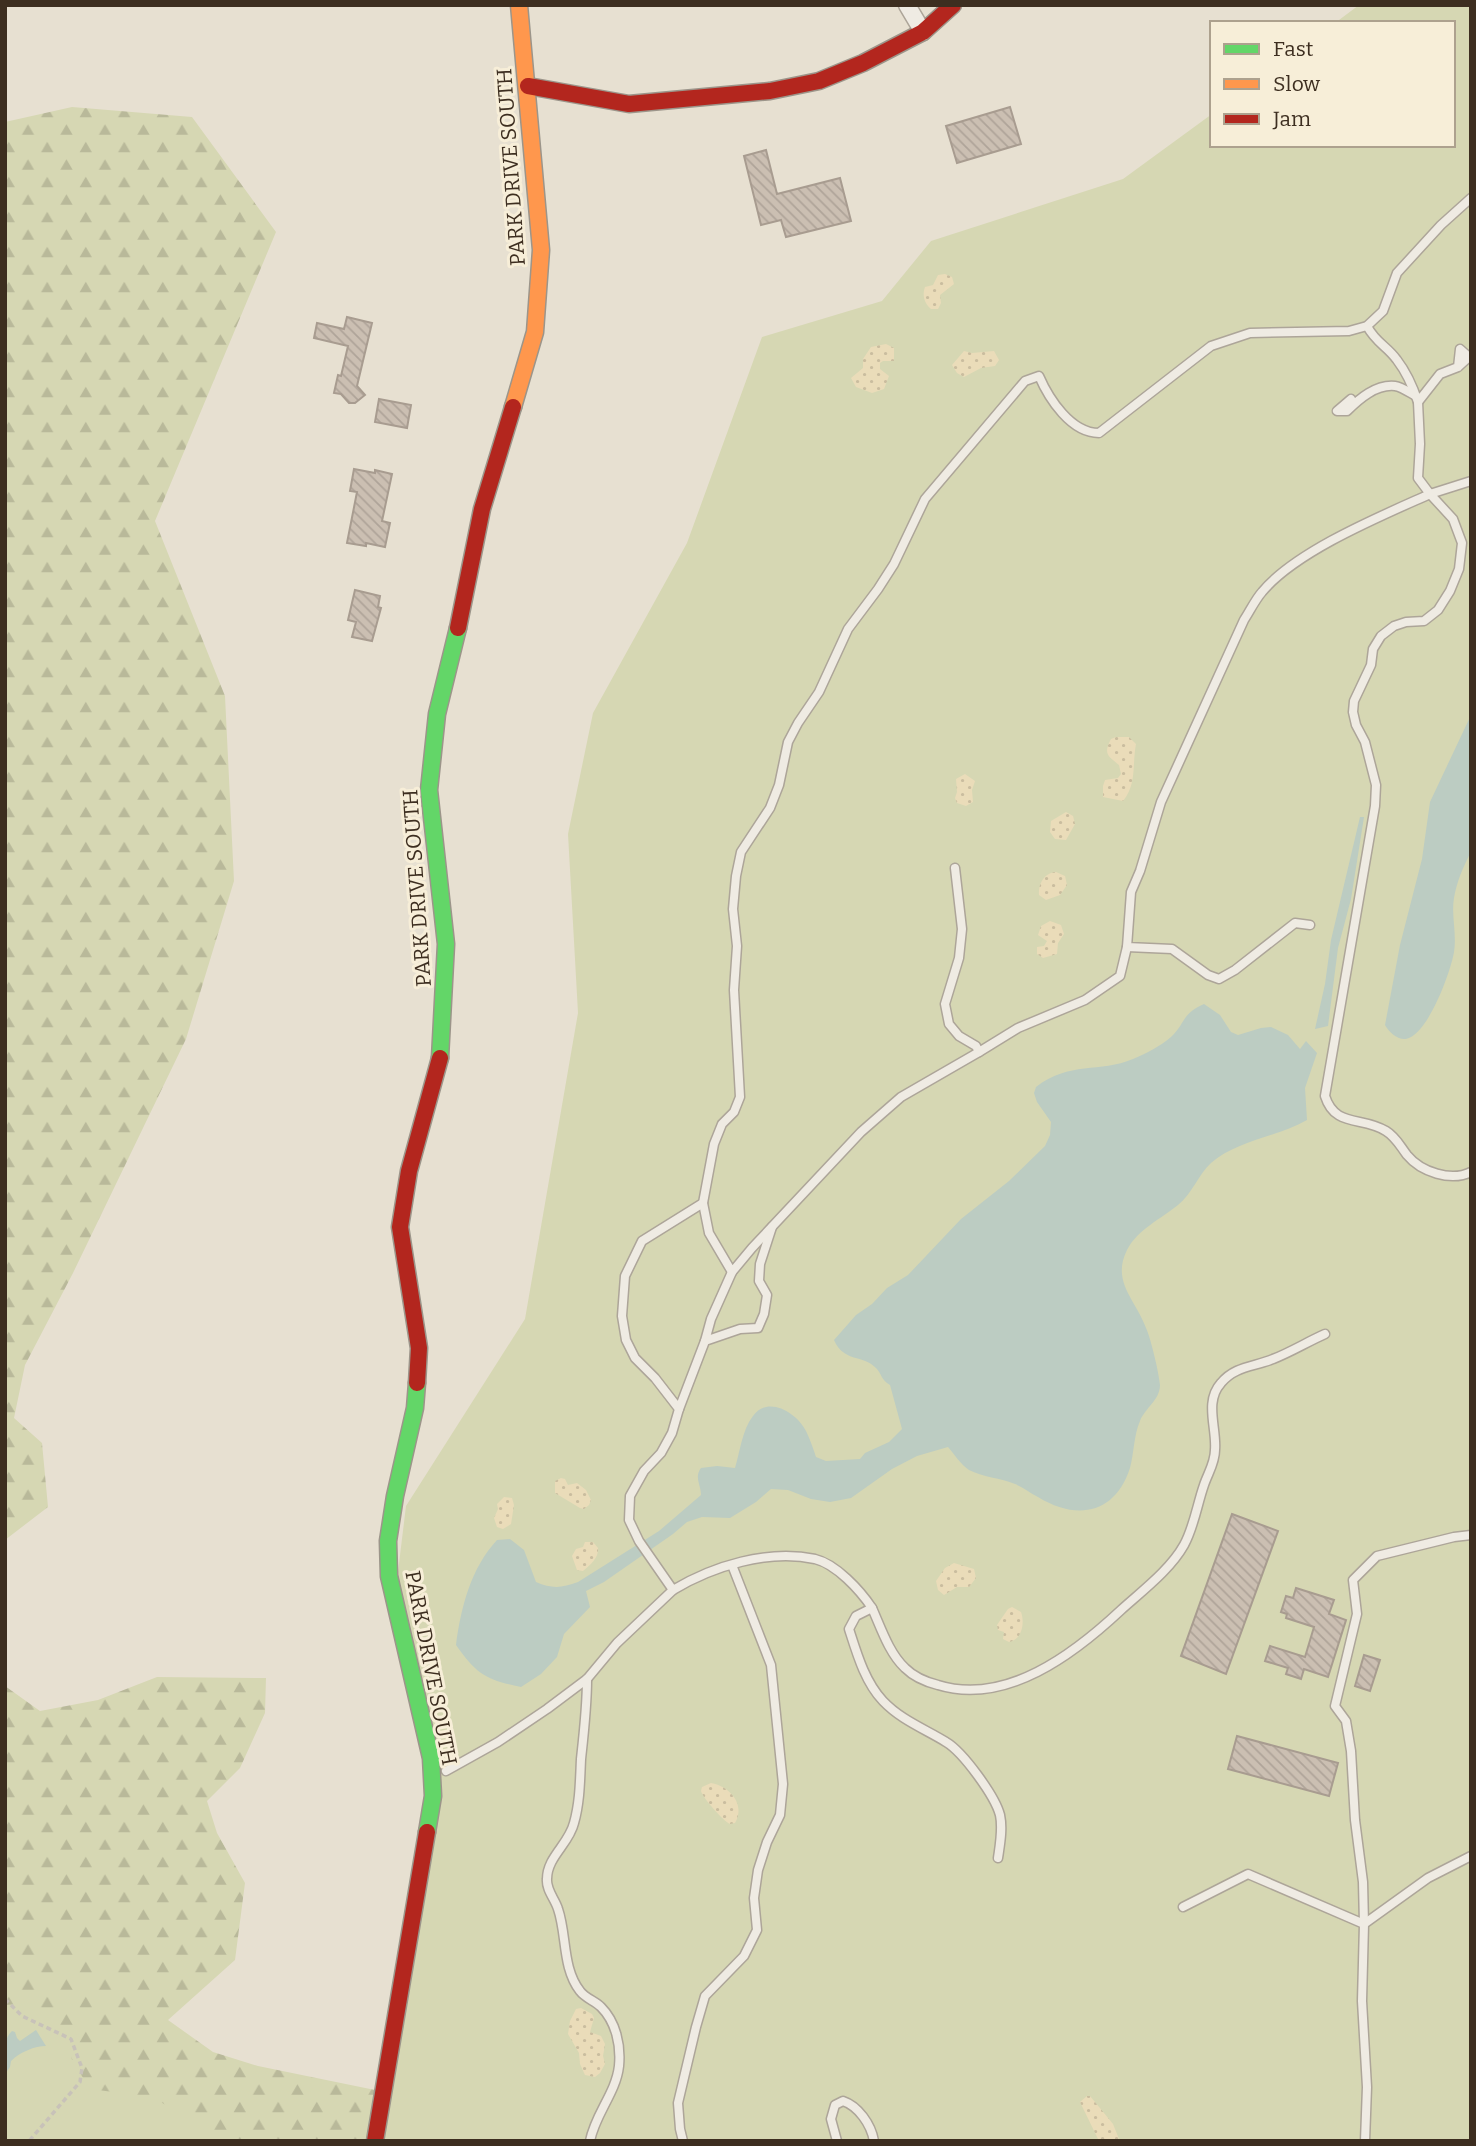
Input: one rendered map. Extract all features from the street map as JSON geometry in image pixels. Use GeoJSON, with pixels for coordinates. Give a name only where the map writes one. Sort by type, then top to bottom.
{"type":"FeatureCollection","features":[{"type":"Feature","properties":{"kind":"street","name":"PARK DRIVE SOUTH"},"geometry":{"type":"LineString","coordinates":[[375,2141],[433,1796],[431,1758],[389,1576],[388,1541],[415,1408],[419,1348],[400,1227],[409,1171],[440,1056],[444,1000],[446,944],[429,790],[437,714],[463,609],[482,509],[537,318],[541,250],[519,5]]}},
{"type":"Feature","properties":{"kind":"street"},"geometry":{"type":"LineString","coordinates":[[907,5],[923,32]]}},
{"type":"Feature","properties":{"kind":"street"},"geometry":{"type":"LineString","coordinates":[[528,86],[629,104],[745,95],[819,80],[863,63],[923,32],[953,5]]}},
{"type":"Feature","properties":{"kind":"lane"},"geometry":{"type":"LineString","coordinates":[[733,1272],[709,1233],[703,1203],[714,1144],[722,1124],[733,1112],[740,1097],[734,990],[737,946],[733,909],[741,852],[770,808],[779,785],[788,742],[819,692],[848,629],[894,564],[925,499],[1025,381],[1039,376],[1054,405],[1088,433],[1099,433],[1211,346],[1250,333],[1349,331],[1367,326],[1383,311],[1397,273],[1441,225],[1471,198]]}},
{"type":"Feature","properties":{"kind":"lane"},"geometry":{"type":"LineString","coordinates":[[1367,326],[1374,340],[1396,358],[1409,379],[1417,399],[1420,444],[1418,478],[1453,519],[1462,543],[1459,569],[1450,592],[1438,610],[1424,621],[1394,626],[1381,636],[1373,649],[1371,665],[1354,701],[1356,725],[1365,743],[1376,785],[1375,806],[1325,1096],[1329,1109],[1339,1116],[1385,1130],[1396,1138],[1407,1155],[1424,1168],[1462,1177],[1471,1172]]}},
{"type":"Feature","properties":{"kind":"lane"},"geometry":{"type":"LineString","coordinates":[[1417,399],[1440,374],[1458,367]]}},
{"type":"Feature","properties":{"kind":"lane"},"geometry":{"type":"LineString","coordinates":[[1351,399],[1337,411],[1347,411],[1357,400],[1375,390],[1396,386],[1417,399]]}},
{"type":"Feature","properties":{"kind":"lane"},"geometry":{"type":"LineString","coordinates":[[673,1590],[639,1541],[629,1520],[630,1496],[644,1471],[661,1453],[672,1433],[711,1319],[733,1272],[773,1224],[860,1132],[901,1097],[1018,1028],[1085,1000],[1120,976],[1127,947],[1131,891],[1140,871],[1161,802],[1244,620],[1261,592],[1288,566],[1338,538],[1430,494],[1471,481]]}},
{"type":"Feature","properties":{"kind":"lane"},"geometry":{"type":"LineString","coordinates":[[955,868],[962,929],[959,958],[946,1004],[949,1024],[960,1037],[976,1046],[979,1052]]}},
{"type":"Feature","properties":{"kind":"lane"},"geometry":{"type":"LineString","coordinates":[[1127,947],[1172,949],[1208,975],[1220,979],[1295,923],[1311,925]]}},
{"type":"Feature","properties":{"kind":"lane"},"geometry":{"type":"LineString","coordinates":[[679,1409],[635,1358],[626,1340],[622,1316],[625,1276],[642,1241],[661,1232],[703,1203]]}},
{"type":"Feature","properties":{"kind":"lane"},"geometry":{"type":"LineString","coordinates":[[705,1341],[740,1329],[758,1328],[764,1314],[767,1295],[760,1281],[760,1264],[773,1224]]}},
{"type":"Feature","properties":{"kind":"lane"},"geometry":{"type":"LineString","coordinates":[[446,1771],[498,1742],[587,1679],[617,1643],[673,1590],[698,1575],[732,1565],[784,1556],[817,1559],[847,1578],[872,1608],[883,1634],[904,1668],[922,1679],[946,1688],[974,1689],[1009,1683],[1034,1675],[1064,1656],[1110,1620],[1141,1592],[1184,1546],[1213,1464],[1215,1450],[1212,1405],[1220,1384],[1236,1370],[1271,1360],[1325,1334]]}},
{"type":"Feature","properties":{"kind":"lane"},"geometry":{"type":"LineString","coordinates":[[1365,2141],[1367,2087],[1362,2001],[1363,1882],[1355,1820],[1351,1751],[1346,1721],[1335,1706],[1357,1614],[1353,1580],[1377,1556],[1471,1535]]}},
{"type":"Feature","properties":{"kind":"lane"},"geometry":{"type":"LineString","coordinates":[[683,2141],[678,2103],[696,2027],[705,1996],[744,1956],[757,1930],[754,1898],[758,1870],[780,1815],[783,1784],[771,1665],[732,1565]]}},
{"type":"Feature","properties":{"kind":"lane"},"geometry":{"type":"LineString","coordinates":[[872,1608],[856,1616],[849,1629],[869,1681],[885,1703],[907,1720],[954,1748],[971,1768],[998,1809],[1001,1825],[998,1858]]}},
{"type":"Feature","properties":{"kind":"lane"},"geometry":{"type":"LineString","coordinates":[[587,1679],[578,1804],[574,1825],[568,1839],[548,1867],[546,1883],[558,1908],[567,1961],[574,1982],[581,1993],[600,2006],[613,2022],[618,2043],[619,2066],[615,2083],[592,2129],[590,2141]]}},
{"type":"Feature","properties":{"kind":"lane"},"geometry":{"type":"LineString","coordinates":[[1364,1924],[1429,1878],[1471,1856]]}},
{"type":"Feature","properties":{"kind":"lane"},"geometry":{"type":"LineString","coordinates":[[1183,1907],[1248,1874],[1364,1924]]}},
{"type":"Feature","properties":{"kind":"lane"},"geometry":{"type":"LineString","coordinates":[[837,2141],[831,2119],[835,2105],[843,2101],[853,2104],[873,2133],[874,2141]]}},
{"type":"Feature","properties":{"kind":"path"},"geometry":{"type":"LineString","coordinates":[[5,1998],[22,2016],[71,2039],[82,2068],[80,2082],[29,2141]]}},
{"type":"Feature","properties":{"kind":"green space"},"geometry":{"type":"Polygon","coordinates":[[[1359,5],[1471,5],[1471,2141],[384,2141],[442,1787],[397,1580],[406,1506],[525,1319],[578,1013],[568,834],[593,713],[687,543],[762,337],[882,301],[931,241],[1123,179],[1210,115],[1210,147],[1455,147],[1455,21],[1338,21],[1359,5]]]}},
{"type":"Feature","properties":{"kind":"green space"},"geometry":{"type":"Polygon","coordinates":[[[72,107],[192,117],[276,232],[155,521],[225,696],[234,881],[186,1039],[73,1273],[25,1365],[14,1418],[42,1443],[48,1507],[5,1540],[5,122],[72,107]]]}},
{"type":"Feature","properties":{"kind":"green space"},"geometry":{"type":"Polygon","coordinates":[[[157,1677],[266,1678],[265,1713],[240,1768],[207,1801],[217,1833],[245,1883],[235,1960],[168,2020],[213,2052],[258,2066],[375,2090],[367,2141],[243,2141],[214,2133],[152,2097],[90,2089],[72,2060],[66,2029],[18,2004],[5,2005],[5,1686],[40,1711],[98,1700],[157,1677]]]}},
{"type":"Feature","properties":{"kind":"green space"},"geometry":{"type":"Polygon","coordinates":[[[5,1949],[322,2141],[5,2141],[5,1949]]]}},
{"type":"Feature","properties":{"kind":"sand"},"geometry":{"type":"Polygon","coordinates":[[[938,275],[952,277],[954,284],[940,295],[941,303],[938,309],[931,309],[924,299],[925,287],[933,285],[938,275]]]}},
{"type":"Feature","properties":{"kind":"sand"},"geometry":{"type":"Polygon","coordinates":[[[886,344],[894,348],[894,361],[880,363],[880,369],[889,376],[884,389],[872,393],[856,387],[851,378],[863,368],[863,359],[871,347],[886,344]]]}},
{"type":"Feature","properties":{"kind":"sand"},"geometry":{"type":"Polygon","coordinates":[[[964,351],[994,351],[999,360],[995,366],[981,368],[964,377],[957,373],[952,365],[964,351]]]}},
{"type":"Feature","properties":{"kind":"sand"},"geometry":{"type":"Polygon","coordinates":[[[1129,737],[1136,744],[1132,781],[1123,801],[1103,797],[1105,780],[1118,778],[1121,774],[1119,765],[1107,751],[1111,739],[1129,737]]]}},
{"type":"Feature","properties":{"kind":"sand"},"geometry":{"type":"Polygon","coordinates":[[[965,774],[975,781],[972,790],[973,802],[966,806],[957,803],[955,798],[956,779],[965,774]]]}},
{"type":"Feature","properties":{"kind":"sand"},"geometry":{"type":"Polygon","coordinates":[[[1066,812],[1073,816],[1075,824],[1066,840],[1055,839],[1050,832],[1051,821],[1066,812]]]}},
{"type":"Feature","properties":{"kind":"sand"},"geometry":{"type":"Polygon","coordinates":[[[1056,872],[1065,876],[1067,885],[1060,895],[1046,900],[1039,895],[1041,883],[1048,874],[1056,872]]]}},
{"type":"Feature","properties":{"kind":"sand"},"geometry":{"type":"Polygon","coordinates":[[[1050,921],[1061,925],[1064,934],[1058,943],[1057,954],[1043,958],[1037,954],[1037,947],[1044,946],[1047,941],[1038,935],[1041,926],[1050,921]]]}},
{"type":"Feature","properties":{"kind":"sand"},"geometry":{"type":"Polygon","coordinates":[[[565,1479],[568,1485],[577,1483],[586,1490],[591,1500],[589,1505],[584,1509],[580,1508],[555,1493],[555,1481],[565,1479]]]}},
{"type":"Feature","properties":{"kind":"sand"},"geometry":{"type":"Polygon","coordinates":[[[504,1497],[512,1498],[514,1505],[511,1524],[503,1529],[497,1527],[494,1518],[497,1504],[504,1497]]]}},
{"type":"Feature","properties":{"kind":"sand"},"geometry":{"type":"Polygon","coordinates":[[[585,1542],[593,1542],[598,1548],[597,1555],[583,1571],[577,1570],[572,1556],[585,1542]]]}},
{"type":"Feature","properties":{"kind":"sand"},"geometry":{"type":"Polygon","coordinates":[[[954,1563],[974,1569],[976,1578],[969,1587],[957,1587],[944,1595],[938,1590],[936,1581],[945,1568],[954,1563]]]}},
{"type":"Feature","properties":{"kind":"sand"},"geometry":{"type":"Polygon","coordinates":[[[1012,1607],[1021,1612],[1023,1621],[1020,1635],[1009,1642],[1003,1639],[1004,1632],[998,1630],[997,1625],[1012,1607]]]}},
{"type":"Feature","properties":{"kind":"sand"},"geometry":{"type":"Polygon","coordinates":[[[711,1783],[724,1788],[734,1797],[738,1809],[735,1823],[730,1824],[723,1819],[701,1791],[702,1787],[711,1783]]]}},
{"type":"Feature","properties":{"kind":"sand"},"geometry":{"type":"Polygon","coordinates":[[[581,2008],[594,2018],[590,2032],[601,2036],[605,2044],[605,2064],[595,2077],[585,2075],[579,2053],[568,2034],[576,2009],[581,2008]]]}},
{"type":"Feature","properties":{"kind":"sand"},"geometry":{"type":"Polygon","coordinates":[[[1090,2096],[1113,2124],[1119,2139],[1099,2141],[1080,2102],[1090,2096]]]}},
{"type":"Feature","properties":{"kind":"shaded area"},"geometry":{"type":"Polygon","coordinates":[[[1471,715],[1471,852],[1454,898],[1454,952],[1443,987],[1430,1015],[1414,1035],[1403,1039],[1394,1035],[1385,1025],[1400,945],[1422,859],[1430,802],[1471,715]]]}},
{"type":"Feature","properties":{"kind":"shaded area"},"geometry":{"type":"Polygon","coordinates":[[[1360,817],[1364,817],[1351,899],[1338,948],[1328,1026],[1315,1029],[1331,940],[1360,817]]]}},
{"type":"Feature","properties":{"kind":"shaded area"},"geometry":{"type":"Polygon","coordinates":[[[1204,1004],[1220,1015],[1231,1032],[1238,1035],[1271,1027],[1288,1035],[1300,1049],[1306,1041],[1317,1053],[1305,1088],[1307,1120],[1232,1149],[1211,1163],[1183,1201],[1143,1230],[1127,1250],[1123,1261],[1123,1281],[1148,1333],[1160,1385],[1158,1395],[1145,1412],[1136,1432],[1130,1468],[1115,1495],[1105,1504],[1080,1510],[1053,1505],[1015,1484],[969,1470],[948,1447],[917,1456],[892,1469],[851,1498],[830,1502],[811,1499],[788,1490],[771,1489],[730,1518],[702,1517],[687,1522],[604,1582],[586,1591],[590,1607],[564,1634],[557,1657],[541,1674],[521,1687],[491,1679],[470,1663],[456,1645],[461,1616],[480,1563],[497,1540],[510,1539],[524,1550],[536,1582],[557,1587],[578,1582],[659,1531],[701,1495],[698,1478],[701,1468],[735,1468],[749,1422],[759,1410],[766,1407],[782,1409],[796,1418],[806,1431],[816,1457],[826,1461],[860,1459],[865,1453],[889,1442],[902,1429],[890,1385],[871,1364],[843,1352],[834,1340],[856,1315],[872,1304],[887,1288],[908,1275],[961,1219],[1009,1181],[1045,1146],[1050,1135],[1051,1122],[1037,1102],[1034,1093],[1036,1087],[1048,1079],[1072,1070],[1109,1066],[1143,1055],[1167,1040],[1187,1015],[1204,1004]]]}},
{"type":"Feature","properties":{"kind":"shaded area"},"geometry":{"type":"Polygon","coordinates":[[[36,2030],[46,2046],[32,2048],[19,2055],[11,2061],[5,2074],[4,2051],[9,2035],[12,2031],[15,2032],[20,2041],[36,2030]]]}},
{"type":"Feature","properties":{"kind":"building"},"geometry":{"type":"Polygon","coordinates":[[[1010,107],[1021,144],[957,163],[946,126],[1010,107]]]}},
{"type":"Feature","properties":{"kind":"building"},"geometry":{"type":"Polygon","coordinates":[[[766,150],[777,194],[840,178],[851,221],[786,237],[781,220],[761,225],[744,156],[766,150]]]}},
{"type":"Feature","properties":{"kind":"building"},"geometry":{"type":"Polygon","coordinates":[[[347,317],[372,323],[357,386],[365,395],[355,403],[349,403],[341,394],[334,393],[348,346],[314,338],[317,323],[344,329],[347,317]]]}},
{"type":"Feature","properties":{"kind":"building"},"geometry":{"type":"Polygon","coordinates":[[[379,399],[411,405],[407,428],[375,422],[379,399]]]}},
{"type":"Feature","properties":{"kind":"building"},"geometry":{"type":"Polygon","coordinates":[[[354,469],[392,474],[382,521],[390,523],[385,547],[347,543],[357,492],[350,491],[354,469]]]}},
{"type":"Feature","properties":{"kind":"building"},"geometry":{"type":"Polygon","coordinates":[[[355,590],[380,596],[378,607],[381,608],[372,641],[352,637],[356,622],[348,620],[355,590]]]}},
{"type":"Feature","properties":{"kind":"building"},"geometry":{"type":"Polygon","coordinates":[[[1232,1514],[1278,1531],[1226,1674],[1181,1656],[1232,1514]]]}},
{"type":"Feature","properties":{"kind":"building"},"geometry":{"type":"Polygon","coordinates":[[[1296,1588],[1334,1600],[1329,1614],[1346,1620],[1328,1677],[1304,1669],[1301,1679],[1286,1674],[1288,1668],[1265,1661],[1270,1646],[1305,1657],[1314,1627],[1286,1618],[1287,1614],[1281,1612],[1286,1596],[1293,1598],[1296,1588]]]}},
{"type":"Feature","properties":{"kind":"building"},"geometry":{"type":"Polygon","coordinates":[[[1364,1655],[1380,1660],[1370,1691],[1355,1686],[1364,1655]]]}},
{"type":"Feature","properties":{"kind":"building"},"geometry":{"type":"Polygon","coordinates":[[[1237,1736],[1338,1763],[1329,1796],[1228,1769],[1237,1736]]]}},
{"type":"Feature","properties":{"kind":"traffic: fast"},"geometry":{"type":"LineString","coordinates":[[440,1058],[446,944],[429,790],[437,714],[458,628]]}},
{"type":"Feature","properties":{"kind":"traffic: fast"},"geometry":{"type":"LineString","coordinates":[[417,1383],[415,1408],[388,1541],[389,1576],[431,1758],[433,1796],[427,1832]]}},
{"type":"Feature","properties":{"kind":"traffic: slow"},"geometry":{"type":"LineString","coordinates":[[513,407],[535,332],[541,250],[519,5]]}},
{"type":"Feature","properties":{"kind":"traffic: jam"},"geometry":{"type":"LineString","coordinates":[[528,86],[629,104],[770,91],[819,81],[863,63],[923,32],[953,5]]}},
{"type":"Feature","properties":{"kind":"traffic: jam"},"geometry":{"type":"LineString","coordinates":[[458,628],[482,509],[513,407]]}},
{"type":"Feature","properties":{"kind":"traffic: jam"},"geometry":{"type":"LineString","coordinates":[[417,1383],[419,1348],[400,1227],[409,1171],[440,1058]]}},
{"type":"Feature","properties":{"kind":"traffic: jam"},"geometry":{"type":"LineString","coordinates":[[375,2141],[427,1832]]}}]}
